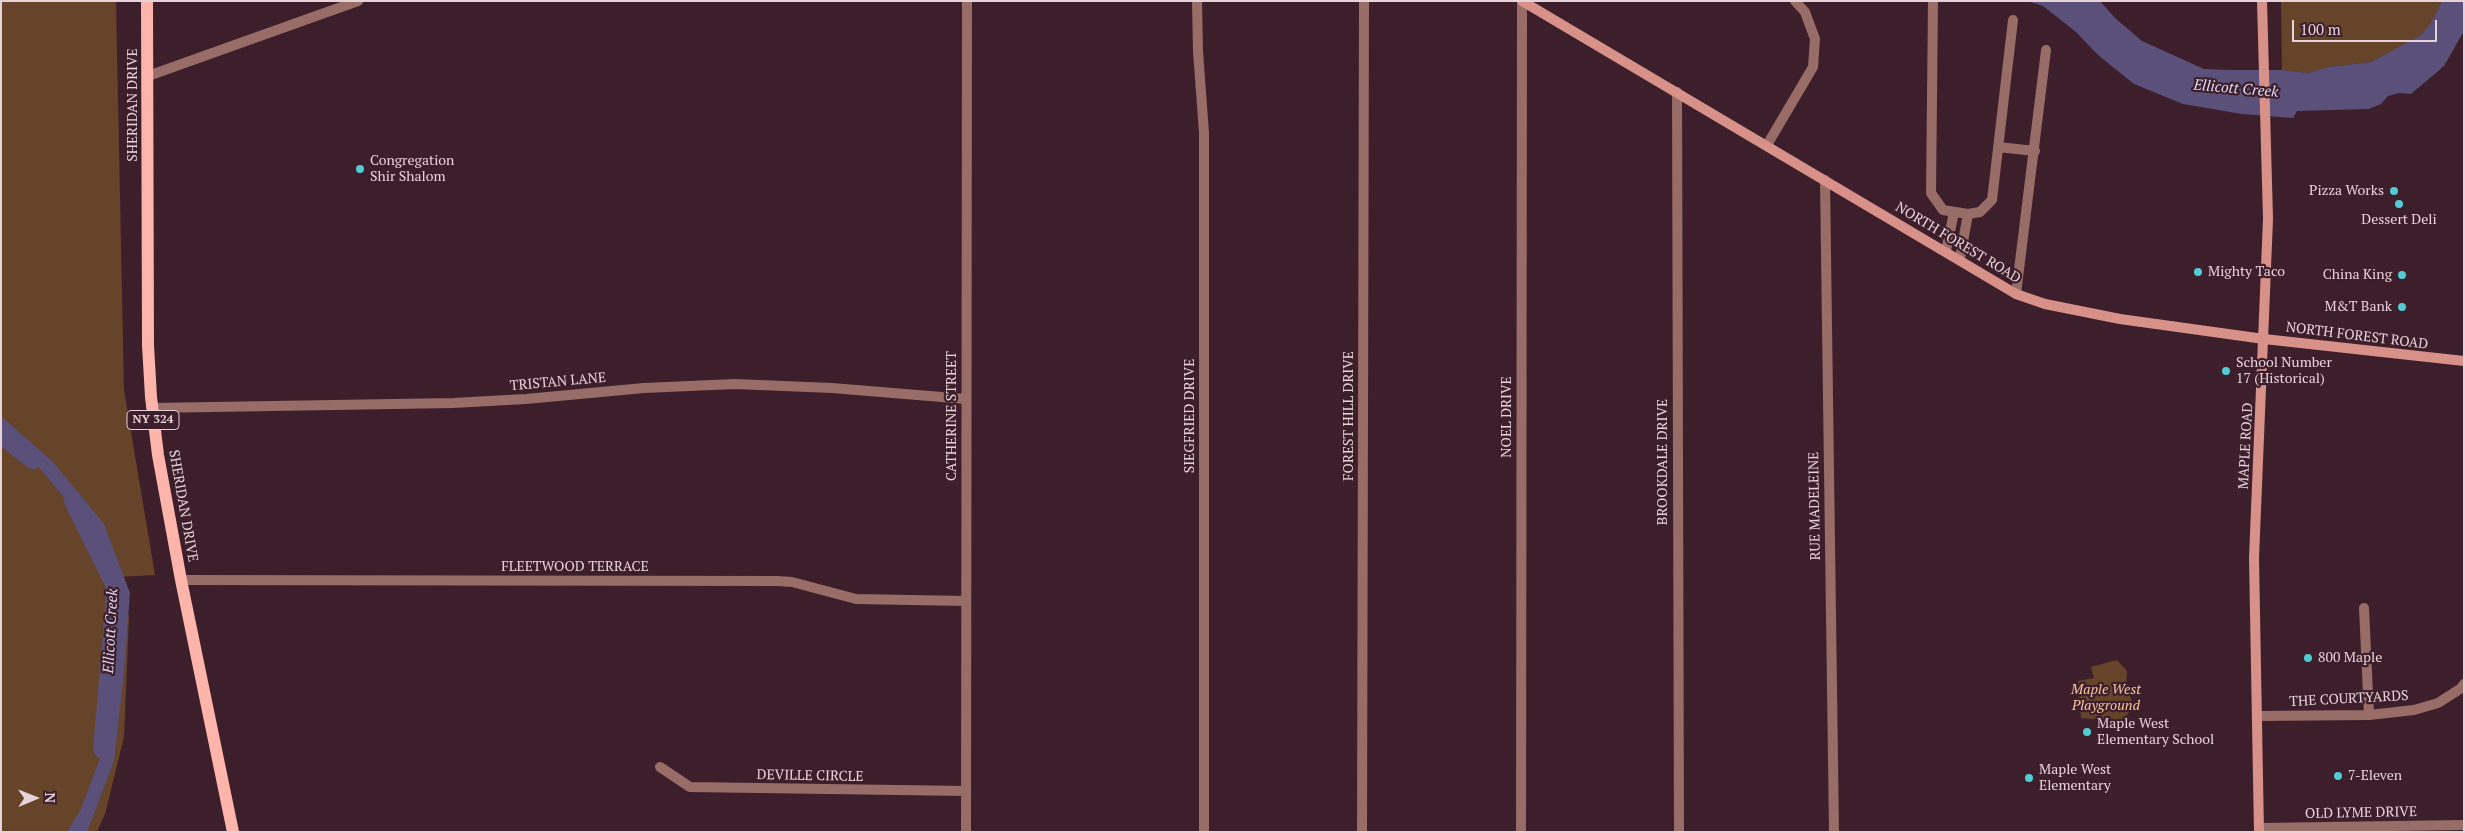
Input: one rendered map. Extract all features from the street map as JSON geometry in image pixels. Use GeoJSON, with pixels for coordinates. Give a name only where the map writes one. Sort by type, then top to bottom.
{"type":"FeatureCollection","features":[{"type":"Feature","properties":{"kind":"main road","name":"SHERIDAN DRIVE"},"geometry":{"type":"LineString","coordinates":[[147,1],[148,345],[152,408],[158,455],[181,580],[232,832]]}},
{"type":"Feature","properties":{"kind":"street"},"geometry":{"type":"LineString","coordinates":[[148,76],[358,1]]}},
{"type":"Feature","properties":{"kind":"street","name":"CATHERINE STREET"},"geometry":{"type":"LineString","coordinates":[[966,1],[966,832]]}},
{"type":"Feature","properties":{"kind":"street","name":"SIEGFRIED DRIVE"},"geometry":{"type":"LineString","coordinates":[[1197,1],[1198,51],[1204,132],[1204,832]]}},
{"type":"Feature","properties":{"kind":"street","name":"FOREST HILL DRIVE"},"geometry":{"type":"LineString","coordinates":[[1362,832],[1364,1]]}},
{"type":"Feature","properties":{"kind":"street","name":"NORTH FOREST ROAD"},"geometry":{"type":"LineString","coordinates":[[1522,1],[1960,258],[2016,294],[2045,304],[2098,315],[2264,339],[2464,361]]}},
{"type":"Feature","properties":{"kind":"street","name":"NOEL DRIVE"},"geometry":{"type":"LineString","coordinates":[[1521,832],[1522,1]]}},
{"type":"Feature","properties":{"kind":"street"},"geometry":{"type":"LineString","coordinates":[[1767,145],[1813,67],[1816,39],[1805,12],[1795,1]]}},
{"type":"Feature","properties":{"kind":"street"},"geometry":{"type":"LineString","coordinates":[[1933,1],[1931,193],[1943,210],[1968,214],[1980,212],[1992,200],[2013,20]]}},
{"type":"Feature","properties":{"kind":"street","name":"MAPLE ROAD"},"geometry":{"type":"LineString","coordinates":[[2259,830],[2254,558],[2268,220],[2262,1]]}},
{"type":"Feature","properties":{"kind":"street"},"geometry":{"type":"LineString","coordinates":[[2016,294],[2046,50]]}},
{"type":"Feature","properties":{"kind":"street","name":"BROOKDALE DRIVE"},"geometry":{"type":"LineString","coordinates":[[1677,92],[1678,832]]}},
{"type":"Feature","properties":{"kind":"street"},"geometry":{"type":"LineString","coordinates":[[1998,147],[2035,151]]}},
{"type":"Feature","properties":{"kind":"street","name":"RUE MADELEINE"},"geometry":{"type":"LineString","coordinates":[[1825,180],[1834,832]]}},
{"type":"Feature","properties":{"kind":"street"},"geometry":{"type":"LineString","coordinates":[[1946,251],[1954,212]]}},
{"type":"Feature","properties":{"kind":"street"},"geometry":{"type":"LineString","coordinates":[[1960,258],[1968,214]]}},
{"type":"Feature","properties":{"kind":"street","name":"TRISTAN LANE"},"geometry":{"type":"LineString","coordinates":[[152,408],[453,403],[526,399],[644,388],[735,384],[832,388],[966,399]]}},
{"type":"Feature","properties":{"kind":"street","name":"FLEETWOOD TERRACE"},"geometry":{"type":"LineString","coordinates":[[181,580],[777,581],[792,582],[856,599],[966,601]]}},
{"type":"Feature","properties":{"kind":"street"},"geometry":{"type":"LineString","coordinates":[[2364,608],[2369,715]]}},
{"type":"Feature","properties":{"kind":"street","name":"THE COURTYARDS"},"geometry":{"type":"LineString","coordinates":[[2258,716],[2369,715],[2414,710],[2438,703],[2460,689],[2464,684]]}},
{"type":"Feature","properties":{"kind":"street","name":"DEVILLE CIRCLE"},"geometry":{"type":"LineString","coordinates":[[660,767],[690,787],[966,791]]}},
{"type":"Feature","properties":{"kind":"street","name":"OLD LYME DRIVE"},"geometry":{"type":"LineString","coordinates":[[2259,830],[2464,825]]}},
{"type":"Feature","properties":{"kind":"green space"},"geometry":{"type":"Polygon","coordinates":[[[1,1],[116,1],[124,390],[155,575],[117,577],[129,617],[124,737],[105,814],[97,832],[1,832],[1,1]]]}},
{"type":"Feature","properties":{"kind":"green space"},"geometry":{"type":"Polygon","coordinates":[[[2281,1],[2442,1],[2431,24],[2421,35],[2398,48],[2371,62],[2328,67],[2308,73],[2282,70],[2281,1]]]}},
{"type":"Feature","properties":{"kind":"green space","name":"Maple West Playground"},"geometry":{"type":"Polygon","coordinates":[[[2117,660],[2127,671],[2126,686],[2134,707],[2121,721],[2081,718],[2078,681],[2094,678],[2091,667],[2117,660]]]}},
{"type":"Feature","properties":{"kind":"water"},"geometry":{"type":"Polygon","coordinates":[[[2028,1],[2100,1],[2115,18],[2142,41],[2204,69],[2282,70],[2308,73],[2328,67],[2371,62],[2421,35],[2431,23],[2442,1],[2464,1],[2464,31],[2444,66],[2411,94],[2399,93],[2388,96],[2381,104],[2369,109],[2297,111],[2293,118],[2242,114],[2183,104],[2134,84],[2098,55],[2076,32],[2043,6],[2028,1]]]}},
{"type":"Feature","properties":{"kind":"water"},"geometry":{"type":"Polygon","coordinates":[[[1,416],[53,462],[104,524],[130,593],[124,673],[114,761],[87,832],[67,832],[80,811],[99,761],[112,674],[119,597],[90,529],[42,471],[1,432],[1,416]]]}},
{"type":"Feature","properties":{"kind":"waterway","name":"Ellicott Creek"},"geometry":{"type":"LineString","coordinates":[[1,435],[33,460]]}},
{"type":"Feature","properties":{"kind":"waterway","name":"Ellicott Creek"},"geometry":{"type":"LineString","coordinates":[[73,501],[116,588],[102,749]]}},
{"type":"Feature","properties":{"kind":"place","name":"Congregation Shir Shalom"},"geometry":{"type":"Point","coordinates":[360,169]}},
{"type":"Feature","properties":{"kind":"place","name":"Pizza Works"},"geometry":{"type":"Point","coordinates":[2394,191]}},
{"type":"Feature","properties":{"kind":"place","name":"Dessert Deli"},"geometry":{"type":"Point","coordinates":[2399,204]}},
{"type":"Feature","properties":{"kind":"place","name":"Mighty Taco"},"geometry":{"type":"Point","coordinates":[2198,272]}},
{"type":"Feature","properties":{"kind":"place","name":"China King"},"geometry":{"type":"Point","coordinates":[2402,275]}},
{"type":"Feature","properties":{"kind":"place","name":"M&T Bank"},"geometry":{"type":"Point","coordinates":[2402,307]}},
{"type":"Feature","properties":{"kind":"place","name":"School Number 17 (Historical)"},"geometry":{"type":"Point","coordinates":[2226,371]}},
{"type":"Feature","properties":{"kind":"place","name":"800 Maple"},"geometry":{"type":"Point","coordinates":[2308,658]}},
{"type":"Feature","properties":{"kind":"place","name":"Maple West Elementary School"},"geometry":{"type":"Point","coordinates":[2087,732]}},
{"type":"Feature","properties":{"kind":"place","name":"7-Eleven"},"geometry":{"type":"Point","coordinates":[2338,776]}},
{"type":"Feature","properties":{"kind":"place","name":"Maple West Elementary"},"geometry":{"type":"Point","coordinates":[2029,778]}}]}
